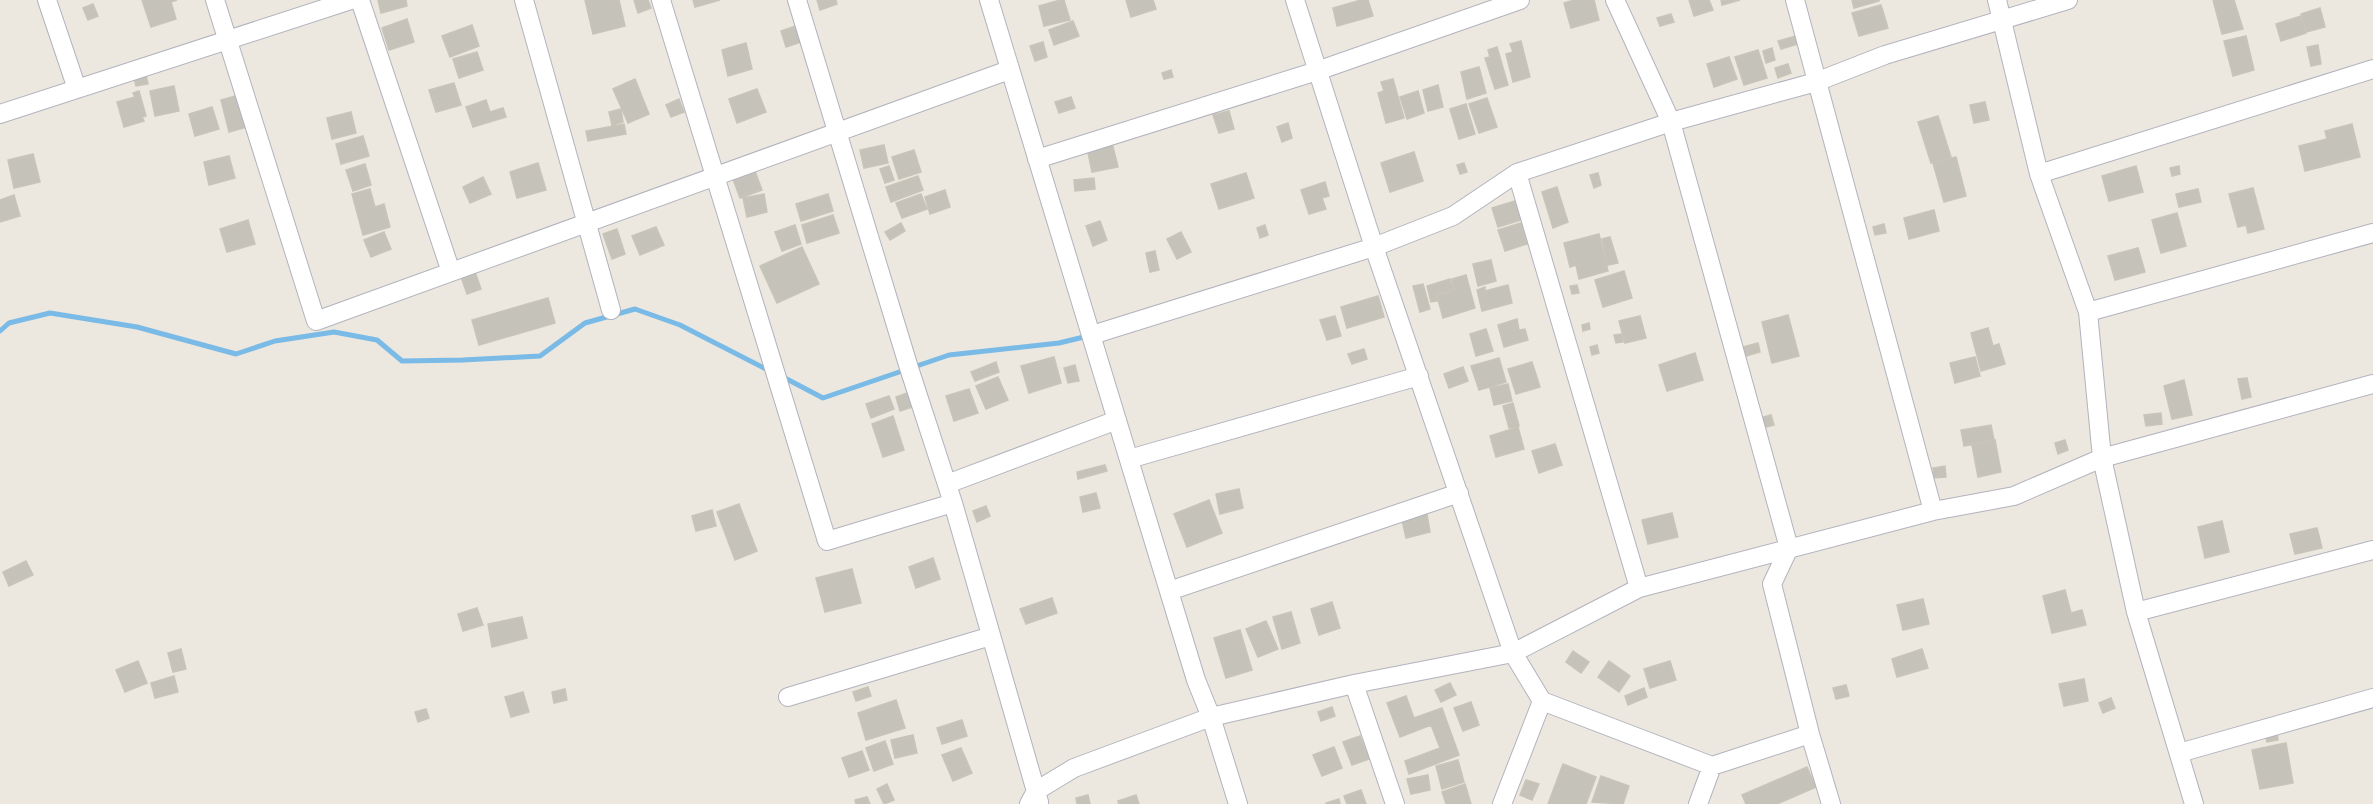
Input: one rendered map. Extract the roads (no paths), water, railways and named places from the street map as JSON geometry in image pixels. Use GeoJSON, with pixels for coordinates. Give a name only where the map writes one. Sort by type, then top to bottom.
{"type":"FeatureCollection","features":[{"type":"Feature","properties":{"kind":"street"},"geometry":{"type":"LineString","coordinates":[[47,0],[76,89]]}},
{"type":"Feature","properties":{"kind":"street"},"geometry":{"type":"LineString","coordinates":[[215,0],[316,321],[1009,70]]}},
{"type":"Feature","properties":{"kind":"street"},"geometry":{"type":"LineString","coordinates":[[0,114],[351,0]]}},
{"type":"Feature","properties":{"kind":"street"},"geometry":{"type":"LineString","coordinates":[[360,0],[451,272]]}},
{"type":"Feature","properties":{"kind":"street"},"geometry":{"type":"LineString","coordinates":[[524,0],[611,310]]}},
{"type":"Feature","properties":{"kind":"street"},"geometry":{"type":"LineString","coordinates":[[661,0],[827,541],[953,503]]}},
{"type":"Feature","properties":{"kind":"street"},"geometry":{"type":"LineString","coordinates":[[797,0],[953,503],[1035,800],[1074,768],[1211,717],[1354,684],[1513,653],[1639,588],[1933,511],[2014,496],[2102,458],[2373,384]]}},
{"type":"Feature","properties":{"kind":"street"},"geometry":{"type":"LineString","coordinates":[[990,0],[1009,70],[1196,680],[1211,717],[1238,804]]}},
{"type":"Feature","properties":{"kind":"street"},"geometry":{"type":"LineString","coordinates":[[1295,0],[1374,247],[1513,653],[1542,701],[1712,766],[1810,734]]}},
{"type":"Feature","properties":{"kind":"street"},"geometry":{"type":"LineString","coordinates":[[1037,159],[1317,71],[1520,0]]}},
{"type":"Feature","properties":{"kind":"street"},"geometry":{"type":"LineString","coordinates":[[1615,0],[1671,123],[1789,548],[1772,584],[1810,734],[1831,804]]}},
{"type":"Feature","properties":{"kind":"street"},"geometry":{"type":"LineString","coordinates":[[1795,0],[1933,511]]}},
{"type":"Feature","properties":{"kind":"street"},"geometry":{"type":"LineString","coordinates":[[1997,0],[2000,21],[2039,174],[2088,312],[2102,458],[2136,612],[2194,804]]}},
{"type":"Feature","properties":{"kind":"street"},"geometry":{"type":"LineString","coordinates":[[1092,335],[1374,247],[1453,216],[1517,173],[1671,123],[1816,82],[1885,55],[2068,0]]}},
{"type":"Feature","properties":{"kind":"street"},"geometry":{"type":"LineString","coordinates":[[2039,174],[2373,69]]}},
{"type":"Feature","properties":{"kind":"street"},"geometry":{"type":"LineString","coordinates":[[1517,173],[1639,588]]}},
{"type":"Feature","properties":{"kind":"street"},"geometry":{"type":"LineString","coordinates":[[2088,312],[2373,233]]}},
{"type":"Feature","properties":{"kind":"street"},"geometry":{"type":"LineString","coordinates":[[1129,459],[1419,376]]}},
{"type":"Feature","properties":{"kind":"street"},"geometry":{"type":"LineString","coordinates":[[946,484],[1117,420]]}},
{"type":"Feature","properties":{"kind":"street"},"geometry":{"type":"LineString","coordinates":[[1169,591],[1460,494]]}},
{"type":"Feature","properties":{"kind":"street"},"geometry":{"type":"LineString","coordinates":[[2136,612],[2373,550]]}},
{"type":"Feature","properties":{"kind":"street"},"geometry":{"type":"LineString","coordinates":[[788,697],[991,636]]}},
{"type":"Feature","properties":{"kind":"street"},"geometry":{"type":"LineString","coordinates":[[1354,684],[1395,804]]}},
{"type":"Feature","properties":{"kind":"street"},"geometry":{"type":"LineString","coordinates":[[2180,753],[2373,698]]}},
{"type":"Feature","properties":{"kind":"street"},"geometry":{"type":"LineString","coordinates":[[1502,804],[1542,701]]}},
{"type":"Feature","properties":{"kind":"street"},"geometry":{"type":"LineString","coordinates":[[1698,804],[1712,766]]}},
{"type":"Feature","properties":{"kind":"waterway"},"geometry":{"type":"LineString","coordinates":[[0,331],[9,323],[50,313],[137,327],[236,354],[275,341],[334,332],[377,340],[402,361],[463,360],[540,356],[585,323],[635,309],[680,325],[770,371]]}},
{"type":"Feature","properties":{"kind":"waterway"},"geometry":{"type":"LineString","coordinates":[[781,376],[823,398],[949,355],[1059,343],[1088,336]]}}]}
